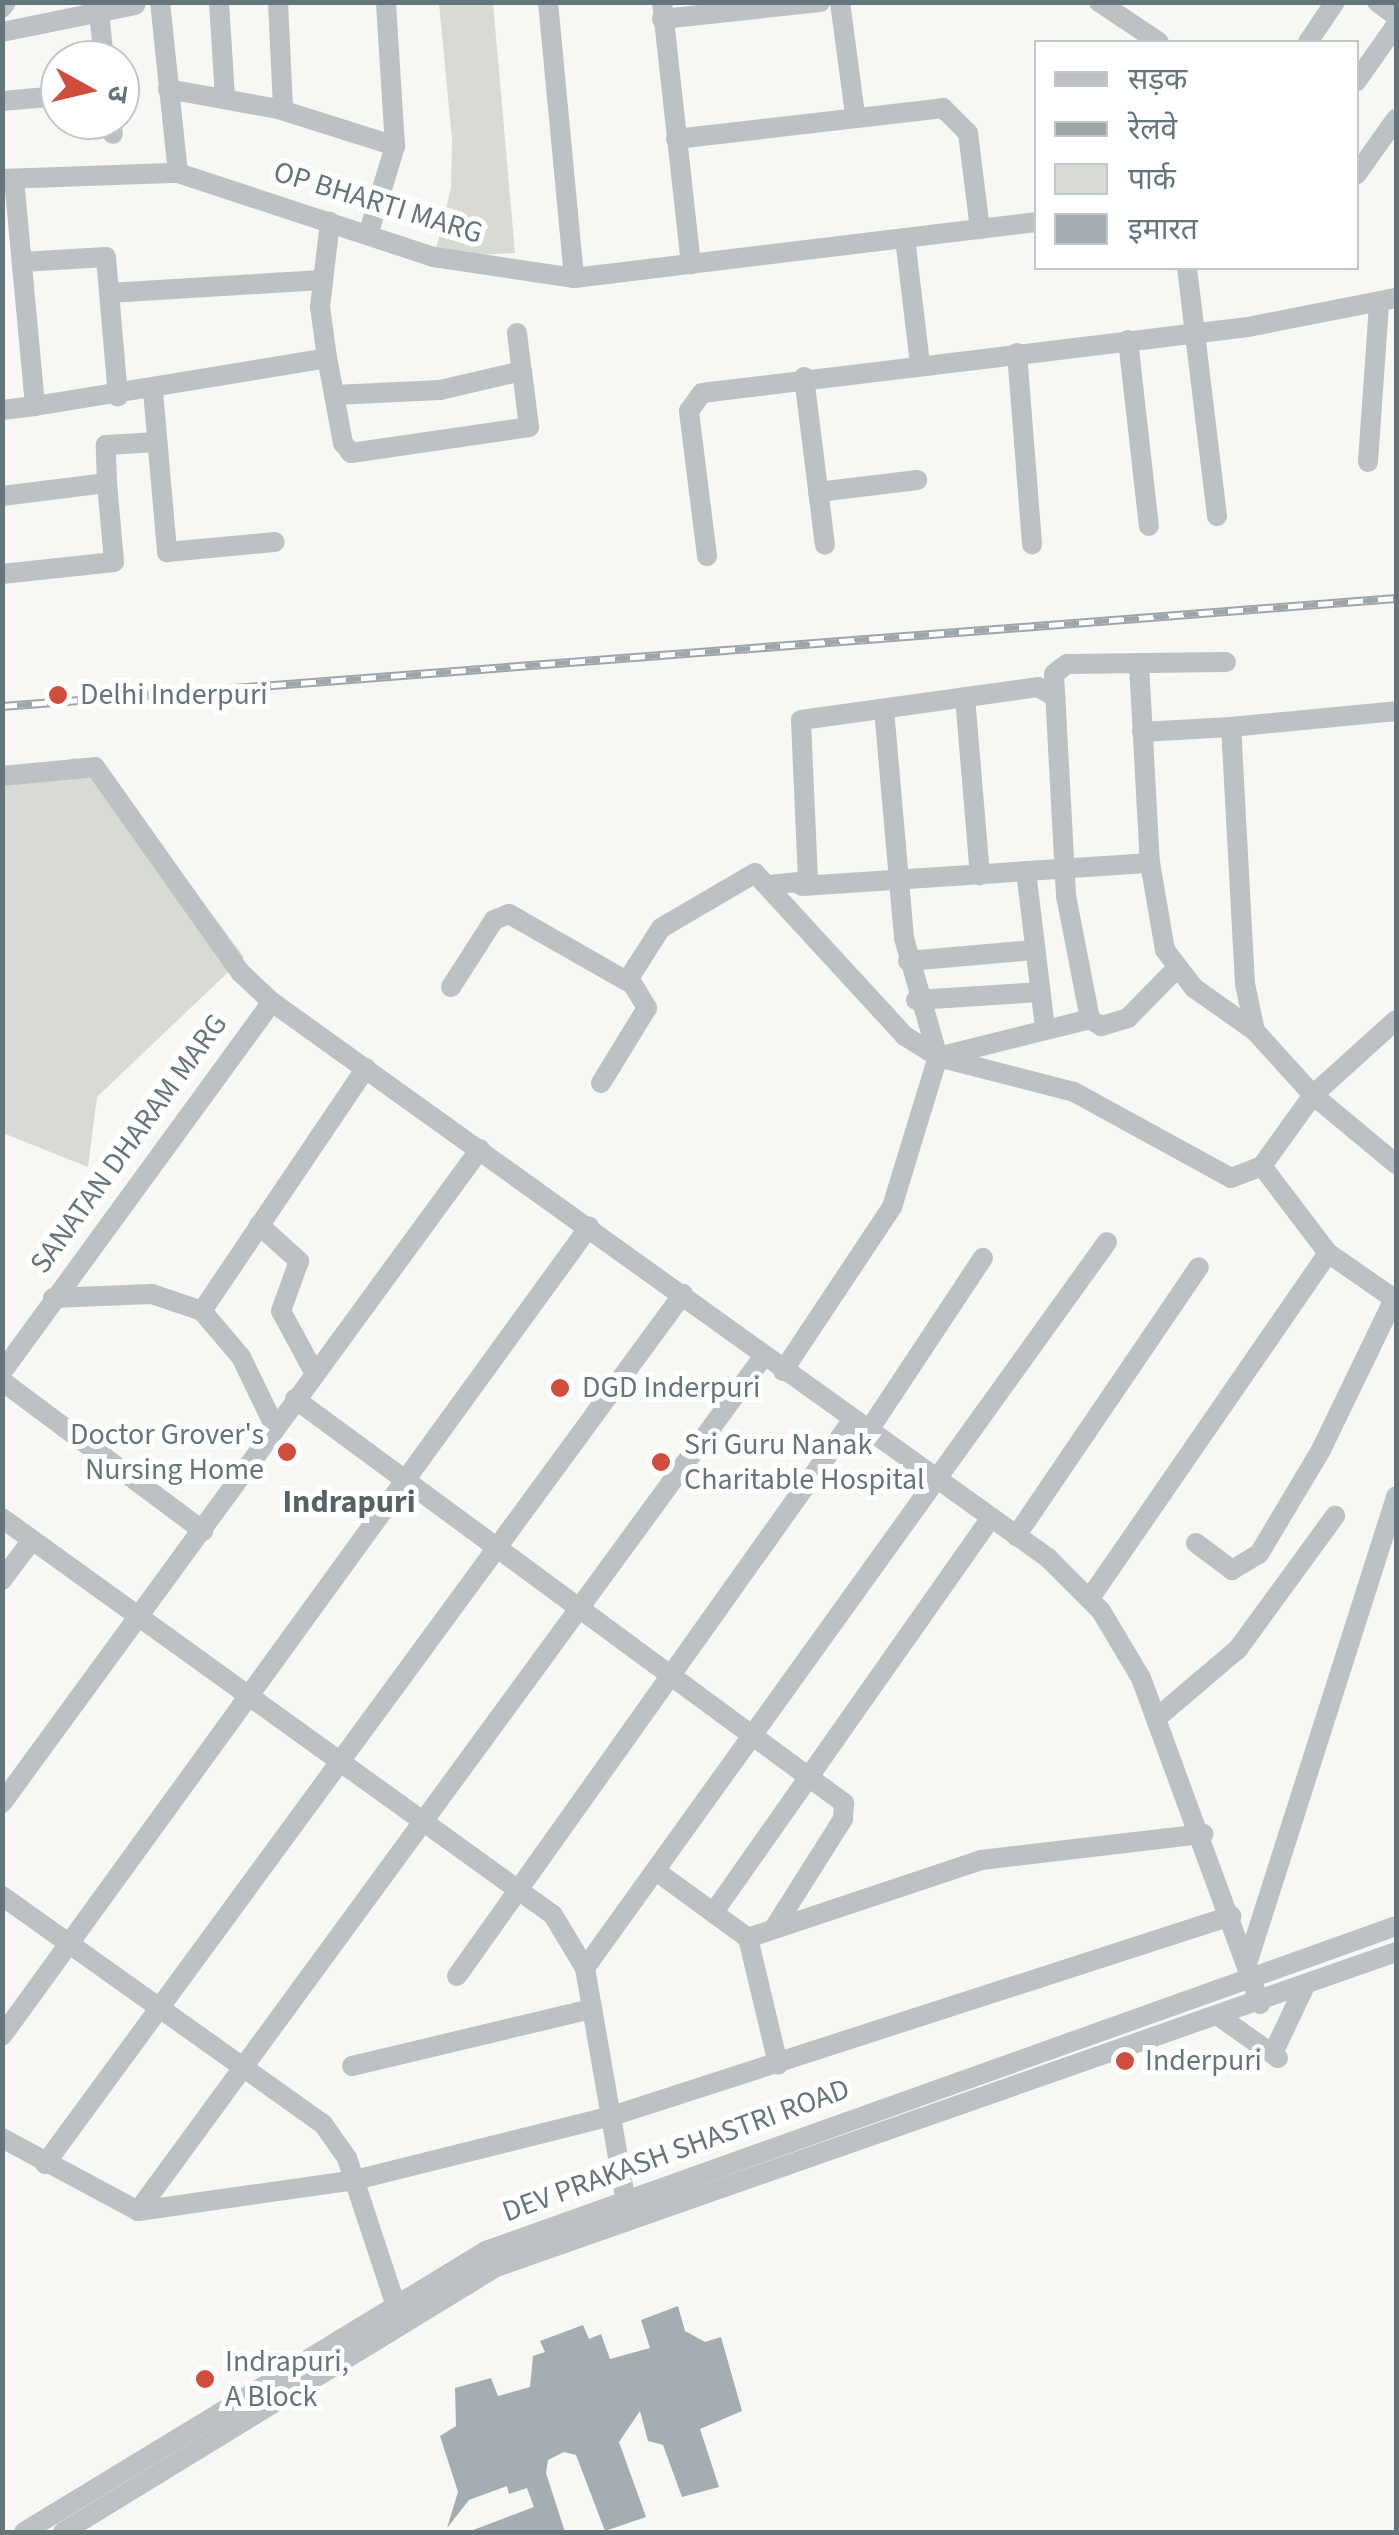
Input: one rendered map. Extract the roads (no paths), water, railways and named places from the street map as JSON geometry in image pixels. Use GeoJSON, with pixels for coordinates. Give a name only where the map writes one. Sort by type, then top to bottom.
{"type":"FeatureCollection","features":[{"type":"Feature","properties":{"kind":"street"},"geometry":{"type":"LineString","coordinates":[[160,2],[178,173]]}},
{"type":"Feature","properties":{"kind":"street"},"geometry":{"type":"LineString","coordinates":[[219,2],[225,98]]}},
{"type":"Feature","properties":{"kind":"street"},"geometry":{"type":"LineString","coordinates":[[278,2],[283,110]]}},
{"type":"Feature","properties":{"kind":"street"},"geometry":{"type":"LineString","coordinates":[[368,234],[395,146],[386,2]]}},
{"type":"Feature","properties":{"kind":"street"},"geometry":{"type":"LineString","coordinates":[[548,2],[574,278]]}},
{"type":"Feature","properties":{"kind":"street"},"geometry":{"type":"LineString","coordinates":[[691,264],[662,11],[820,2]]}},
{"type":"Feature","properties":{"kind":"street"},"geometry":{"type":"LineString","coordinates":[[840,2],[855,114]]}},
{"type":"Feature","properties":{"kind":"street"},"geometry":{"type":"LineString","coordinates":[[1099,2],[1157,40]]}},
{"type":"Feature","properties":{"kind":"street"},"geometry":{"type":"LineString","coordinates":[[1309,40],[1335,2]]}},
{"type":"Feature","properties":{"kind":"street"},"geometry":{"type":"LineString","coordinates":[[1377,2],[1396,16]]}},
{"type":"Feature","properties":{"kind":"street"},"geometry":{"type":"LineString","coordinates":[[2,32],[136,5]]}},
{"type":"Feature","properties":{"kind":"street"},"geometry":{"type":"LineString","coordinates":[[99,12],[102,40]]}},
{"type":"Feature","properties":{"kind":"street"},"geometry":{"type":"LineString","coordinates":[[1359,78],[1396,25]]}},
{"type":"Feature","properties":{"kind":"street"},"geometry":{"type":"LineString","coordinates":[[168,89],[283,110],[395,146]]}},
{"type":"Feature","properties":{"kind":"street"},"geometry":{"type":"LineString","coordinates":[[2,101],[40,98]]}},
{"type":"Feature","properties":{"kind":"street"},"geometry":{"type":"LineString","coordinates":[[676,140],[855,114],[943,108],[962,121],[980,230]]}},
{"type":"Feature","properties":{"kind":"street"},"geometry":{"type":"LineString","coordinates":[[1359,171],[1396,118]]}},
{"type":"Feature","properties":{"kind":"street","name":"OP BHARTI MARG"},"geometry":{"type":"LineString","coordinates":[[8,179],[178,173],[434,257],[574,278],[1034,222]]}},
{"type":"Feature","properties":{"kind":"street"},"geometry":{"type":"LineString","coordinates":[[8,179],[22,262],[35,406]]}},
{"type":"Feature","properties":{"kind":"street"},"geometry":{"type":"LineString","coordinates":[[330,222],[322,280],[327,358],[346,451],[526,430],[517,333]]}},
{"type":"Feature","properties":{"kind":"street"},"geometry":{"type":"LineString","coordinates":[[905,238],[920,363]]}},
{"type":"Feature","properties":{"kind":"street"},"geometry":{"type":"LineString","coordinates":[[22,262],[106,257],[118,396]]}},
{"type":"Feature","properties":{"kind":"street"},"geometry":{"type":"LineString","coordinates":[[1187,270],[1199,332],[1218,516]]}},
{"type":"Feature","properties":{"kind":"street"},"geometry":{"type":"LineString","coordinates":[[109,293],[322,280]]}},
{"type":"Feature","properties":{"kind":"street"},"geometry":{"type":"LineString","coordinates":[[706,556],[691,404],[702,393],[804,377],[1199,332],[1388,301],[1368,462]]}},
{"type":"Feature","properties":{"kind":"street"},"geometry":{"type":"LineString","coordinates":[[1128,340],[1149,526]]}},
{"type":"Feature","properties":{"kind":"street"},"geometry":{"type":"LineString","coordinates":[[1017,353],[1032,544]]}},
{"type":"Feature","properties":{"kind":"street"},"geometry":{"type":"LineString","coordinates":[[2,410],[153,391],[327,358]]}},
{"type":"Feature","properties":{"kind":"street"},"geometry":{"type":"LineString","coordinates":[[334,395],[440,390],[522,371]]}},
{"type":"Feature","properties":{"kind":"street"},"geometry":{"type":"LineString","coordinates":[[804,377],[824,545]]}},
{"type":"Feature","properties":{"kind":"street"},"geometry":{"type":"LineString","coordinates":[[153,391],[167,552],[275,542]]}},
{"type":"Feature","properties":{"kind":"street"},"geometry":{"type":"LineString","coordinates":[[2,574],[114,562],[106,445],[158,442]]}},
{"type":"Feature","properties":{"kind":"street"},"geometry":{"type":"LineString","coordinates":[[818,492],[918,480]]}},
{"type":"Feature","properties":{"kind":"street"},"geometry":{"type":"LineString","coordinates":[[2,496],[107,483]]}},
{"type":"Feature","properties":{"kind":"street"},"geometry":{"type":"LineString","coordinates":[[1090,1019],[1064,868],[1055,697],[1060,665],[1226,662]]}},
{"type":"Feature","properties":{"kind":"street"},"geometry":{"type":"LineString","coordinates":[[1139,664],[1150,863],[1160,933],[1176,969],[1254,1032],[1313,1096],[1396,1164]]}},
{"type":"Feature","properties":{"kind":"street"},"geometry":{"type":"LineString","coordinates":[[802,886],[801,720],[1038,687],[1055,697]]}},
{"type":"Feature","properties":{"kind":"street"},"geometry":{"type":"LineString","coordinates":[[965,698],[980,875]]}},
{"type":"Feature","properties":{"kind":"street"},"geometry":{"type":"LineString","coordinates":[[783,1371],[892,1207],[938,1056],[916,1000],[908,961],[884,709]]}},
{"type":"Feature","properties":{"kind":"street"},"geometry":{"type":"LineString","coordinates":[[1142,732],[1396,711]]}},
{"type":"Feature","properties":{"kind":"street"},"geometry":{"type":"LineString","coordinates":[[1232,727],[1245,984],[1254,1032]]}},
{"type":"Feature","properties":{"kind":"street"},"geometry":{"type":"LineString","coordinates":[[2,776],[74,764],[104,774],[242,973],[272,1002],[684,1294],[858,1427],[1016,1536],[1090,1598],[1159,1716],[1260,2004]]}},
{"type":"Feature","properties":{"kind":"street"},"geometry":{"type":"LineString","coordinates":[[628,982],[661,928],[688,906],[744,876],[770,885],[802,886],[1150,863]]}},
{"type":"Feature","properties":{"kind":"street"},"geometry":{"type":"LineString","coordinates":[[1026,871],[1044,1028]]}},
{"type":"Feature","properties":{"kind":"street"},"geometry":{"type":"LineString","coordinates":[[770,885],[904,1036],[938,1056],[1074,1092],[1219,1175],[1245,1176],[1262,1166],[1313,1096],[1396,1020]]}},
{"type":"Feature","properties":{"kind":"street"},"geometry":{"type":"LineString","coordinates":[[451,987],[494,920],[509,914],[628,982],[647,1008],[601,1083]]}},
{"type":"Feature","properties":{"kind":"street"},"geometry":{"type":"LineString","coordinates":[[908,961],[1035,950]]}},
{"type":"Feature","properties":{"kind":"street"},"geometry":{"type":"LineString","coordinates":[[938,1056],[1044,1028],[1090,1019],[1101,1026],[1128,1018],[1176,969]]}},
{"type":"Feature","properties":{"kind":"street"},"geometry":{"type":"LineString","coordinates":[[916,1000],[1040,992]]}},
{"type":"Feature","properties":{"kind":"street","name":"SANATAN DHARAM MARG"},"geometry":{"type":"LineString","coordinates":[[2,1372],[272,1002]]}},
{"type":"Feature","properties":{"kind":"street"},"geometry":{"type":"LineString","coordinates":[[202,1311],[366,1068]]}},
{"type":"Feature","properties":{"kind":"street"},"geometry":{"type":"LineString","coordinates":[[2,1803],[139,1620],[274,1425],[480,1149]]}},
{"type":"Feature","properties":{"kind":"street"},"geometry":{"type":"LineString","coordinates":[[1196,1543],[1232,1570],[1259,1554],[1321,1450],[1396,1298],[1328,1253],[1262,1166]]}},
{"type":"Feature","properties":{"kind":"street"},"geometry":{"type":"LineString","coordinates":[[258,1225],[299,1261],[280,1310],[315,1374]]}},
{"type":"Feature","properties":{"kind":"street"},"geometry":{"type":"LineString","coordinates":[[2,2036],[251,1702],[406,1474],[589,1227]]}},
{"type":"Feature","properties":{"kind":"street"},"geometry":{"type":"LineString","coordinates":[[585,1968],[940,1483],[1107,1242]]}},
{"type":"Feature","properties":{"kind":"street"},"geometry":{"type":"LineString","coordinates":[[1090,1598],[1328,1253]]}},
{"type":"Feature","properties":{"kind":"street"},"geometry":{"type":"LineString","coordinates":[[457,1976],[514,1887],[983,1258]]}},
{"type":"Feature","properties":{"kind":"street"},"geometry":{"type":"LineString","coordinates":[[1016,1536],[1199,1267]]}},
{"type":"Feature","properties":{"kind":"street"},"geometry":{"type":"LineString","coordinates":[[53,1298],[152,1294],[202,1311],[241,1357],[274,1425]]}},
{"type":"Feature","properties":{"kind":"street"},"geometry":{"type":"LineString","coordinates":[[46,2164],[684,1294]]}},
{"type":"Feature","properties":{"kind":"street"},"geometry":{"type":"LineString","coordinates":[[138,2211],[245,2072],[763,1357]]}},
{"type":"Feature","properties":{"kind":"street"},"geometry":{"type":"LineString","coordinates":[[2,1381],[203,1531]]}},
{"type":"Feature","properties":{"kind":"street"},"geometry":{"type":"LineString","coordinates":[[295,1399],[406,1474],[668,1677],[811,1778],[848,1811],[774,1928]]}},
{"type":"Feature","properties":{"kind":"street"},"geometry":{"type":"LineString","coordinates":[[1250,1972],[1396,1496]]}},
{"type":"Feature","properties":{"kind":"street"},"geometry":{"type":"LineString","coordinates":[[1159,1716],[1238,1650],[1335,1516]]}},
{"type":"Feature","properties":{"kind":"street"},"geometry":{"type":"LineString","coordinates":[[2,1518],[340,1768],[552,1915],[585,1968],[625,2197]]}},
{"type":"Feature","properties":{"kind":"street"},"geometry":{"type":"LineString","coordinates":[[716,1908],[990,1519]]}},
{"type":"Feature","properties":{"kind":"street"},"geometry":{"type":"LineString","coordinates":[[2,1580],[32,1540]]}},
{"type":"Feature","properties":{"kind":"street"},"geometry":{"type":"LineString","coordinates":[[748,1938],[981,1860],[1203,1834]]}},
{"type":"Feature","properties":{"kind":"street"},"geometry":{"type":"LineString","coordinates":[[656,1871],[716,1908],[748,1938],[778,2064]]}},
{"type":"Feature","properties":{"kind":"street"},"geometry":{"type":"LineString","coordinates":[[2,1896],[322,2124],[356,2180],[398,2312]]}},
{"type":"Feature","properties":{"kind":"street"},"geometry":{"type":"LineString","coordinates":[[2,2138],[138,2211],[356,2180],[612,2116],[1230,1916]]}},
{"type":"Feature","properties":{"kind":"street","name":"DEV PRAKASH SHASTRI ROAD"},"geometry":{"type":"LineString","coordinates":[[63,2532],[486,2251],[625,2197],[1250,1972],[1396,1926]]}},
{"type":"Feature","properties":{"kind":"street","name":"DEV PRAKASH SHASTRI ROAD"},"geometry":{"type":"LineString","coordinates":[[24,2532],[398,2312],[496,2267],[598,2227],[1260,2004],[1396,1952]]}},
{"type":"Feature","properties":{"kind":"street"},"geometry":{"type":"LineString","coordinates":[[1220,2017],[1277,2054],[1304,1988]]}},
{"type":"Feature","properties":{"kind":"street"},"geometry":{"type":"LineString","coordinates":[[352,2066],[592,2009]]}},
{"type":"Feature","properties":{"kind":"railway"},"geometry":{"type":"LineString","coordinates":[[2,706],[1396,598]]}},
{"type":"Feature","properties":{"kind":"place","name":"Delhi Inderpuri"},"geometry":{"type":"Point","coordinates":[58,695]}},
{"type":"Feature","properties":{"kind":"place","name":"DGD Inderpuri"},"geometry":{"type":"Point","coordinates":[560,1388]}},
{"type":"Feature","properties":{"kind":"place","name":"Doctor Grover's Nursing Home"},"geometry":{"type":"Point","coordinates":[287,1452]}},
{"type":"Feature","properties":{"kind":"place","name":"Sri Guru Nanak Charitable Hospital"},"geometry":{"type":"Point","coordinates":[661,1462]}},
{"type":"Feature","properties":{"kind":"place","name":"Inderpuri"},"geometry":{"type":"Point","coordinates":[1125,2061]}},
{"type":"Feature","properties":{"kind":"place","name":"Indrapuri, A Block"},"geometry":{"type":"Point","coordinates":[205,2379]}},
{"type":"Feature","properties":{"kind":"district","name":"Indrapuri"},"geometry":{"type":"Point","coordinates":[349,1502]}}]}
